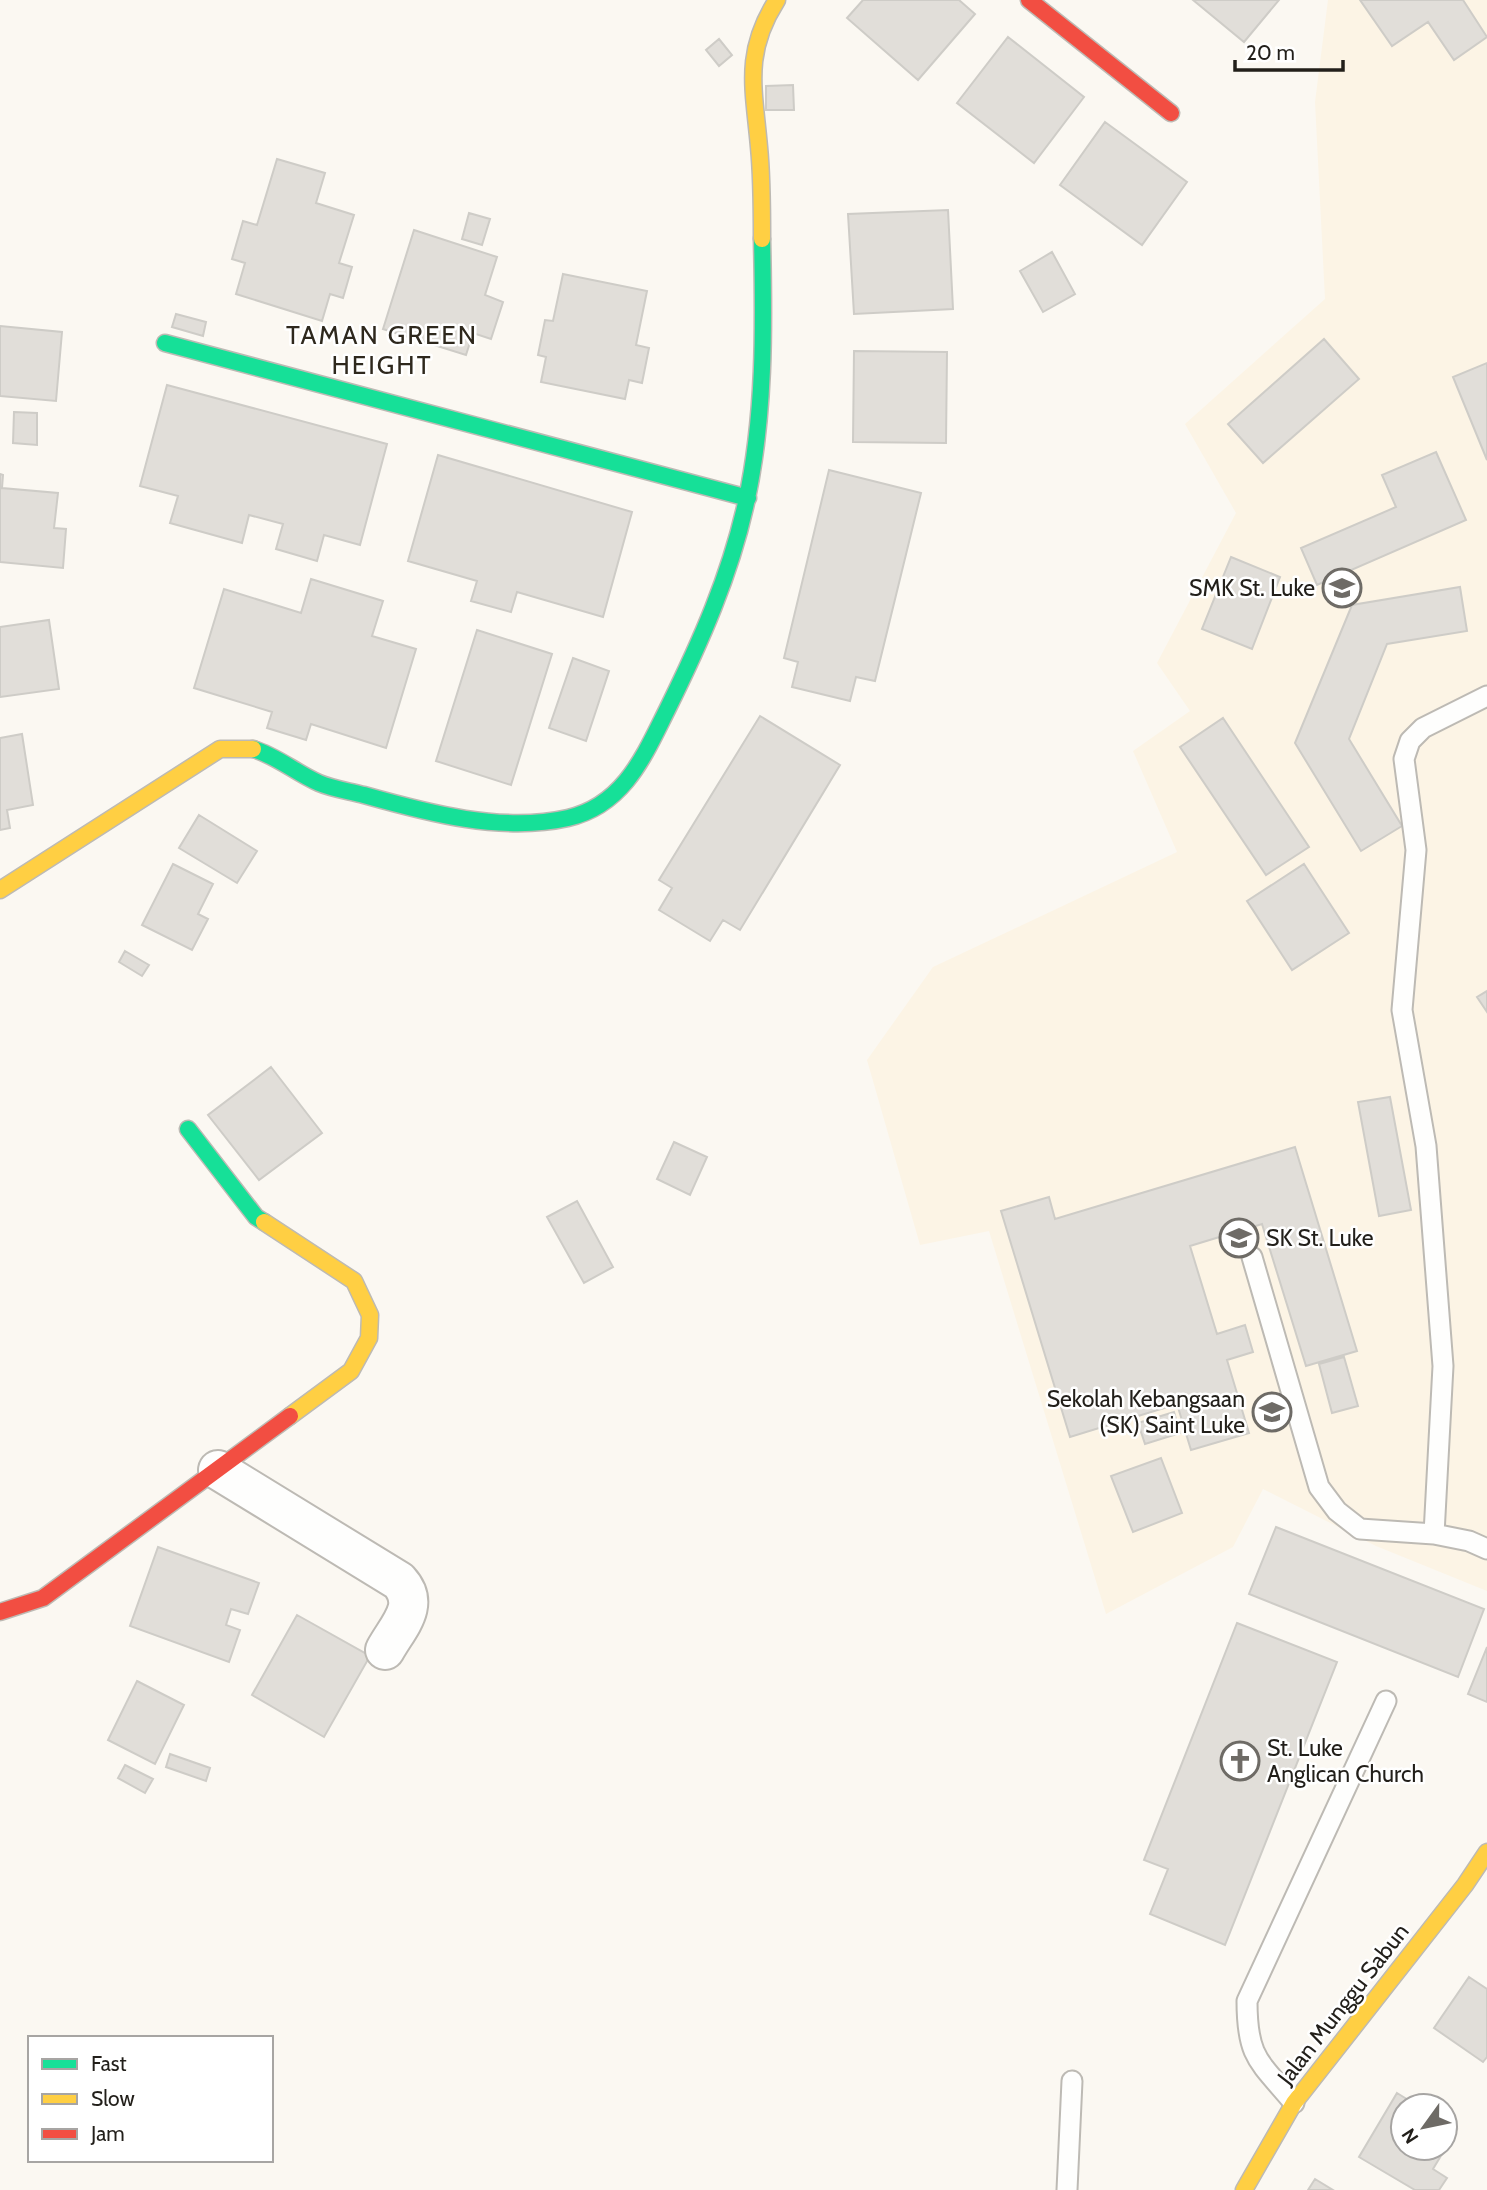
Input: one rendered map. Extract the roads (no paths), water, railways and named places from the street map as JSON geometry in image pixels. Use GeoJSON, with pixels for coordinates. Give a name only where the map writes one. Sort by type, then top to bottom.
{"type":"FeatureCollection","features":[{"type":"Feature","properties":{"kind":"street"},"geometry":{"type":"LineString","coordinates":[[0,890],[220,749],[232,746],[257,748],[317,783],[443,815],[494,821],[571,818],[595,809],[616,794],[633,774],[683,679],[727,579],[753,477],[762,370],[760,154],[752,66],[757,39],[777,0]]}},
{"type":"Feature","properties":{"kind":"street"},"geometry":{"type":"LineString","coordinates":[[1029,0],[1171,113]]}},
{"type":"Feature","properties":{"kind":"street"},"geometry":{"type":"LineString","coordinates":[[165,343],[748,498]]}},
{"type":"Feature","properties":{"kind":"street"},"geometry":{"type":"LineString","coordinates":[[0,1612],[43,1598],[351,1371],[369,1343],[371,1310],[365,1294],[354,1281],[256,1217],[188,1129]]}},
{"type":"Feature","properties":{"kind":"street"},"geometry":{"type":"LineString","coordinates":[[218,1470],[399,1581],[410,1592],[411,1603],[385,1650]]}},
{"type":"Feature","properties":{"kind":"street","name":"Jalan Munggu Sabun"},"geometry":{"type":"LineString","coordinates":[[1244,2190],[1294,2103],[1465,1885],[1487,1852]]}},
{"type":"Feature","properties":{"kind":"lane"},"geometry":{"type":"LineString","coordinates":[[1434,1534],[1443,1366],[1426,1146],[1402,1010],[1416,850],[1404,758],[1410,741],[1423,728],[1487,695]]}},
{"type":"Feature","properties":{"kind":"lane"},"geometry":{"type":"LineString","coordinates":[[1252,1257],[1319,1487],[1328,1502],[1360,1529],[1434,1534],[1469,1541],[1487,1549]]}},
{"type":"Feature","properties":{"kind":"lane"},"geometry":{"type":"LineString","coordinates":[[1294,2103],[1253,2053],[1247,2035],[1247,2001],[1386,1701]]}},
{"type":"Feature","properties":{"kind":"lane"},"geometry":{"type":"LineString","coordinates":[[1067,2190],[1072,2081]]}},
{"type":"Feature","properties":{"kind":"place","name":"SMK St. Luke"},"geometry":{"type":"Point","coordinates":[1342,588]}},
{"type":"Feature","properties":{"kind":"place","name":"SK St. Luke"},"geometry":{"type":"Point","coordinates":[1239,1238]}},
{"type":"Feature","properties":{"kind":"place","name":"Sekolah Kebangsaan (SK) Saint Luke"},"geometry":{"type":"Point","coordinates":[1272,1412]}},
{"type":"Feature","properties":{"kind":"place","name":"St. Luke Anglican Church"},"geometry":{"type":"Point","coordinates":[1240,1761]}},
{"type":"Feature","properties":{"kind":"district","name":"TAMAN GREEN HEIGHT"},"geometry":{"type":"Point","coordinates":[382,350]}}]}
